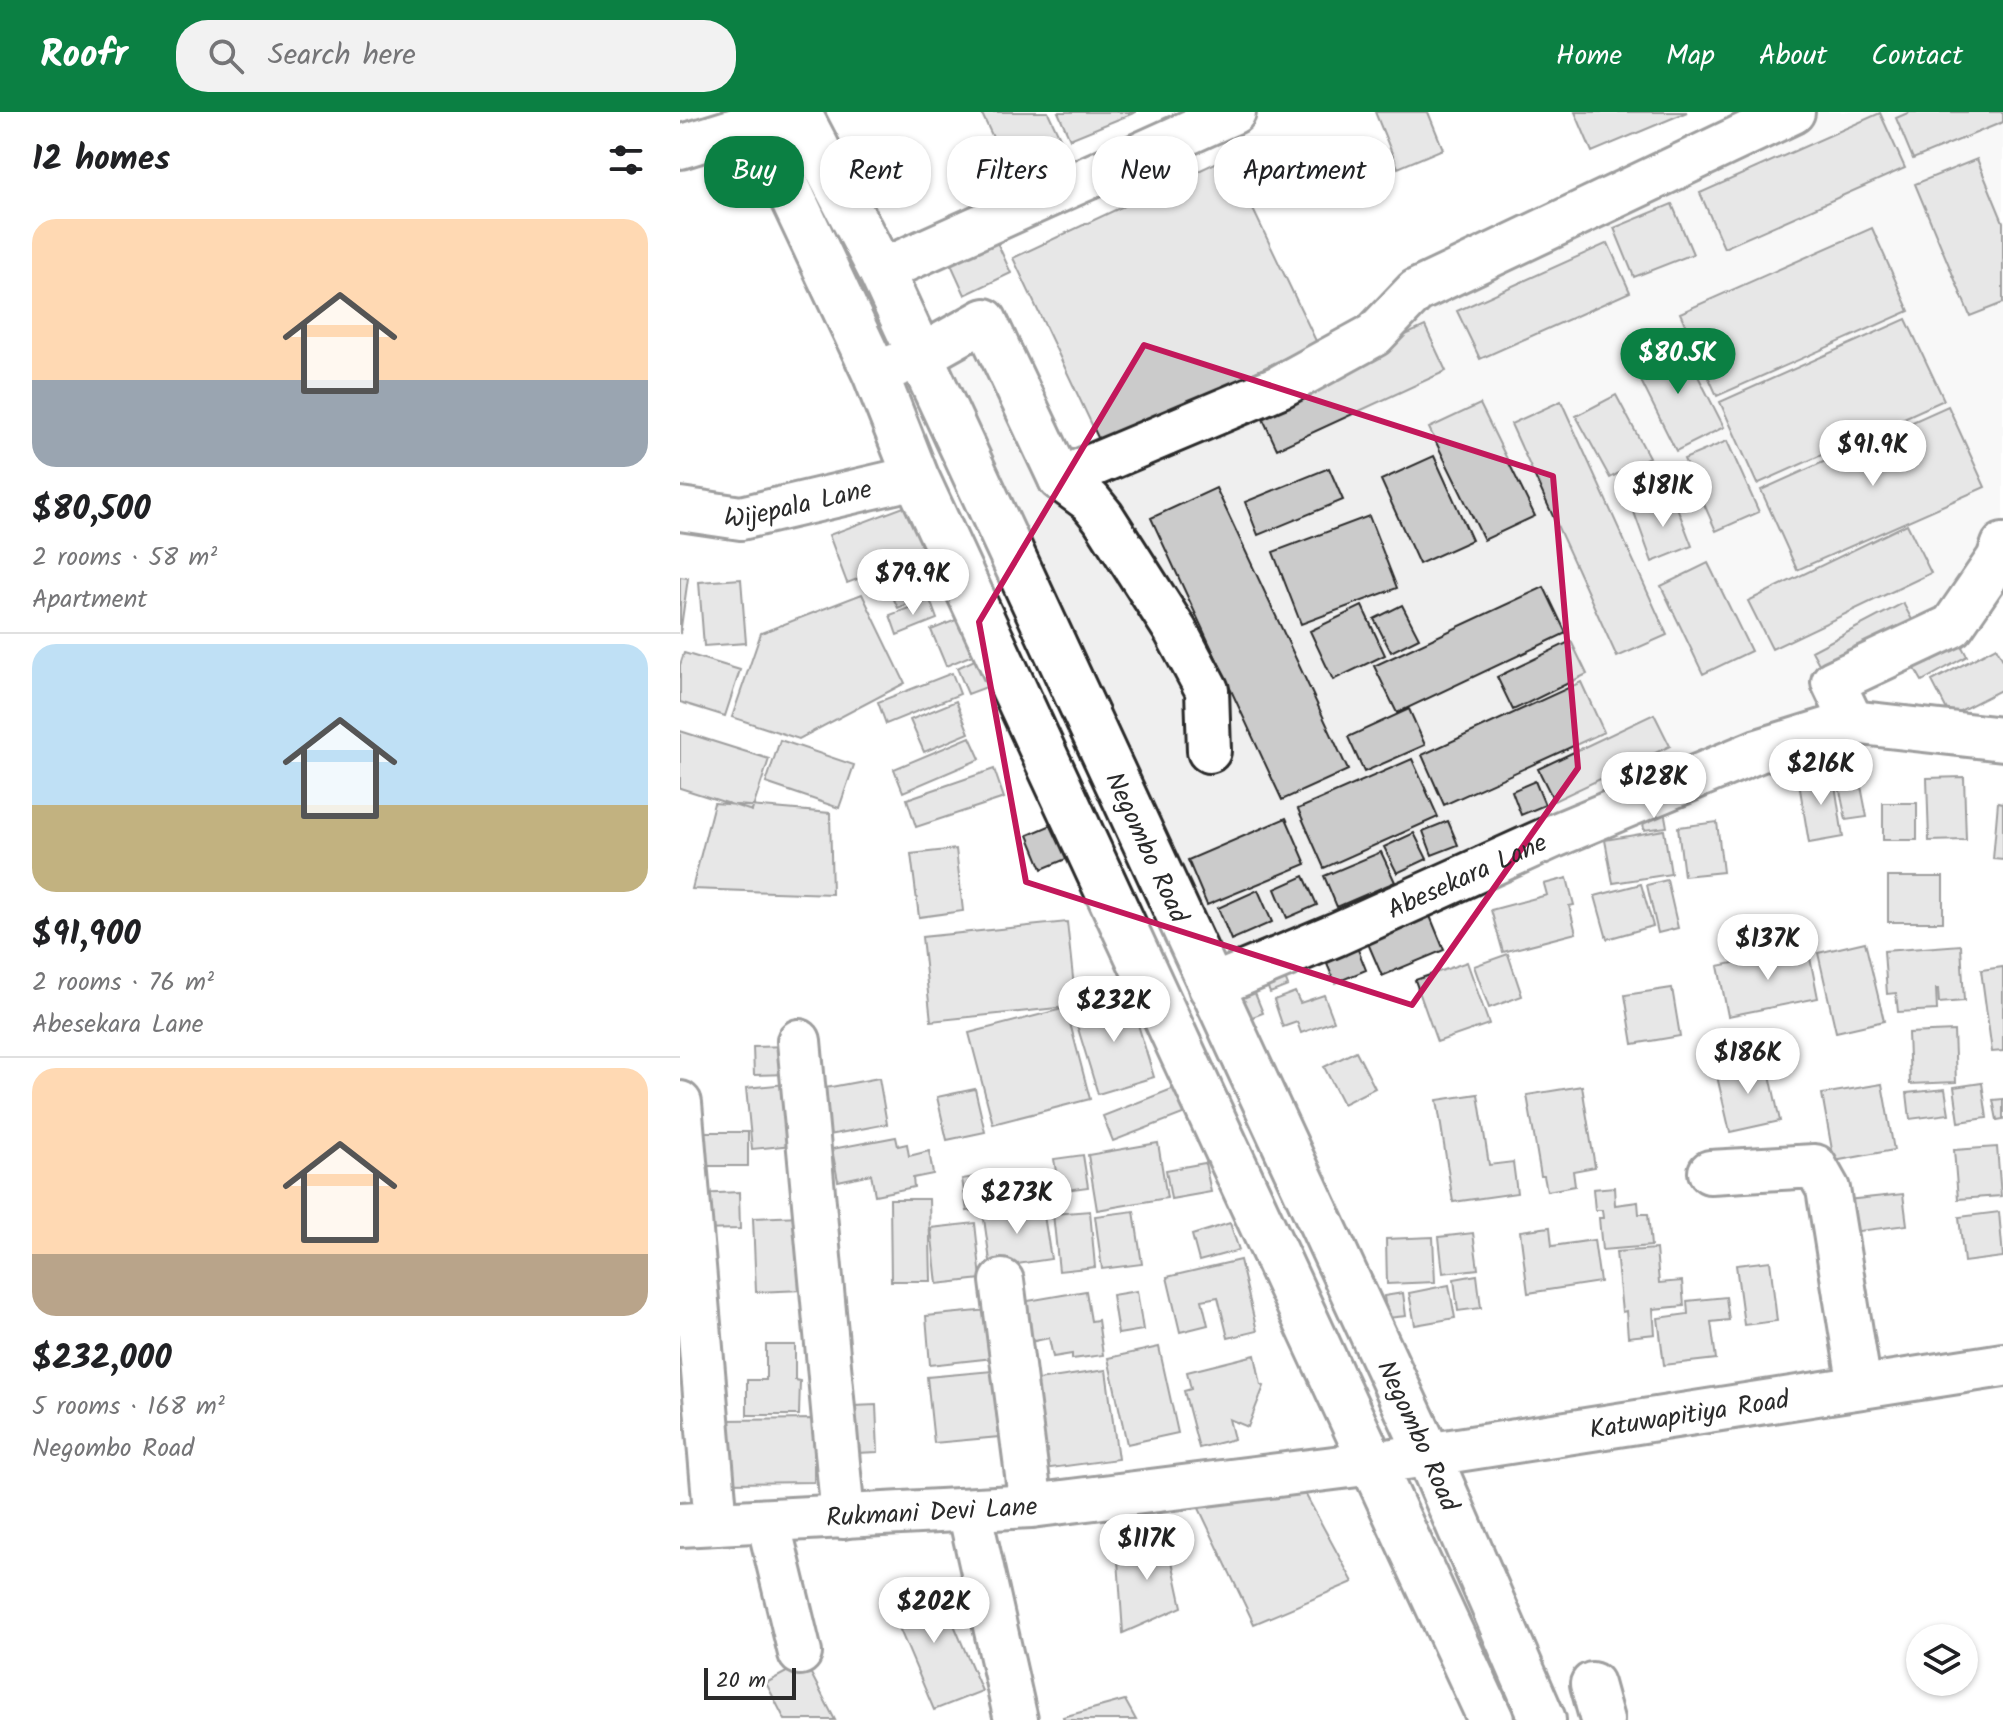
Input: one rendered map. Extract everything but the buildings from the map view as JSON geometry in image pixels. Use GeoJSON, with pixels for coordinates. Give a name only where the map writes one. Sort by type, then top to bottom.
{"type":"FeatureCollection","features":[{"type":"Feature","properties":{"kind":"highway","name":"Negombo Road"},"geometry":{"type":"LineString","coordinates":[[798,112],[881,271],[1428,1454],[1543,1720]]}},
{"type":"Feature","properties":{"kind":"highway","name":"Negombo Road"},"geometry":{"type":"LineString","coordinates":[[767,116],[916,477],[1491,1720]]}},
{"type":"Feature","properties":{"kind":"street"},"geometry":{"type":"LineString","coordinates":[[881,271],[1234,112]]}},
{"type":"Feature","properties":{"kind":"street"},"geometry":{"type":"LineString","coordinates":[[1060,479],[1281,386],[1374,335],[1416,291],[1793,112]]}},
{"type":"Feature","properties":{"kind":"street"},"geometry":{"type":"LineString","coordinates":[[680,147],[767,116]]}},
{"type":"Feature","properties":{"kind":"street"},"geometry":{"type":"LineString","coordinates":[[875,373],[919,357],[985,320],[1060,479],[1090,501],[1103,517],[1190,655],[1207,690],[1209,751]]}},
{"type":"Feature","properties":{"kind":"street","name":"Wijepala Lane"},"geometry":{"type":"LineString","coordinates":[[680,509],[741,518],[916,477]]}},
{"type":"Feature","properties":{"kind":"street"},"geometry":{"type":"LineString","coordinates":[[1852,722],[1833,682],[1952,626],[1998,559],[2003,545]]}},
{"type":"Feature","properties":{"kind":"street","name":"Abesekara Lane"},"geometry":{"type":"LineString","coordinates":[[1210,987],[1337,934],[1554,836],[1758,751],[1852,722],[2003,739]]}},
{"type":"Feature","properties":{"kind":"street"},"geometry":{"type":"LineString","coordinates":[[799,1041],[843,1517]]}},
{"type":"Feature","properties":{"kind":"street"},"geometry":{"type":"LineString","coordinates":[[680,1103],[698,1524]]}},
{"type":"Feature","properties":{"kind":"street"},"geometry":{"type":"LineString","coordinates":[[1710,1172],[1815,1166],[1828,1189],[1860,1387]]}},
{"type":"Feature","properties":{"kind":"street"},"geometry":{"type":"LineString","coordinates":[[1002,1281],[1031,1506]]}},
{"type":"Feature","properties":{"kind":"street","name":"Katuwapitiya Road"},"geometry":{"type":"LineString","coordinates":[[1374,1463],[2003,1365]]}},
{"type":"Feature","properties":{"kind":"street","name":"Rukmani Devi Lane"},"geometry":{"type":"LineString","coordinates":[[698,1524],[1031,1506],[1374,1463]]}},
{"type":"Feature","properties":{"kind":"street"},"geometry":{"type":"LineString","coordinates":[[969,1510],[1016,1720]]}},
{"type":"Feature","properties":{"kind":"street"},"geometry":{"type":"LineString","coordinates":[[768,1521],[800,1653]]}},
{"type":"Feature","properties":{"kind":"highlighted area"},"geometry":{"type":"Polygon","coordinates":[[[1144,345],[1553,476],[1578,768],[1412,1005],[1026,882],[979,622],[1144,345]]]}},
{"type":"Feature","properties":{"kind":"shaded area"},"geometry":{"type":"Polygon","coordinates":[[[1793,112],[2003,112],[2003,545],[1952,626],[1834,682],[1852,722],[1210,987],[919,357],[985,320],[1060,479],[1793,112]]]}}]}
